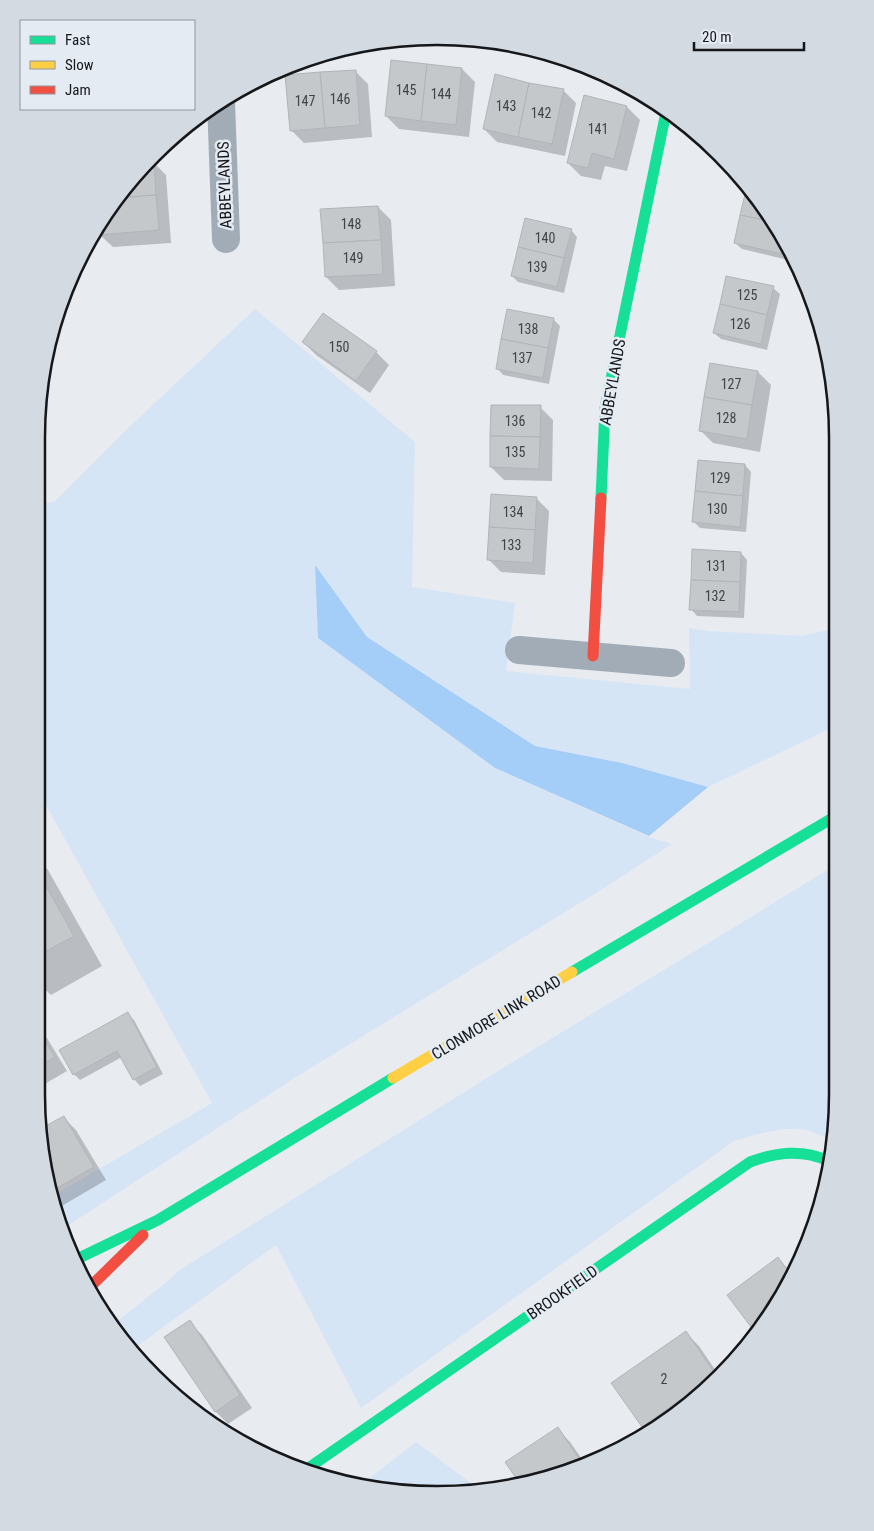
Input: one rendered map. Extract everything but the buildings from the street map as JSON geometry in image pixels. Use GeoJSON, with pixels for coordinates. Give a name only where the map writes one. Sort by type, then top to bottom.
{"type":"FeatureCollection","features":[{"type":"Feature","properties":{"kind":"street","name":"ABBEYLANDS"},"geometry":{"type":"LineString","coordinates":[[221,110],[226,239]]}},
{"type":"Feature","properties":{"kind":"street","name":"ABBEYLANDS"},"geometry":{"type":"LineString","coordinates":[[593,656],[605,408],[665,118]]}},
{"type":"Feature","properties":{"kind":"street"},"geometry":{"type":"LineString","coordinates":[[519,650],[671,663]]}},
{"type":"Feature","properties":{"kind":"street","name":"CLONMORE LINK ROAD"},"geometry":{"type":"LineString","coordinates":[[81,1257],[158,1220],[406,1070],[829,820]]}},
{"type":"Feature","properties":{"kind":"street","name":"BROOKFIELD"},"geometry":{"type":"LineString","coordinates":[[312,1465],[750,1162],[786,1152],[804,1153],[823,1159]]}},
{"type":"Feature","properties":{"kind":"street","name":"CLONMORE LINK ROAD"},"geometry":{"type":"LineString","coordinates":[[94,1283],[158,1220]]}},
{"type":"Feature","properties":{"kind":"shaded area"},"geometry":{"type":"Polygon","coordinates":[[[255,309],[415,442],[412,587],[515,603],[506,671],[690,689],[689,628],[709,631],[803,636],[829,630],[829,729],[708,787],[622,763],[535,746],[367,637],[315,566],[318,638],[495,768],[649,837],[672,844],[596,893],[293,1079],[68,1225],[58,1193],[212,1103],[45,803],[45,503],[54,502],[123,433],[255,309]]]}},
{"type":"Feature","properties":{"kind":"shaded area"},"geometry":{"type":"Polygon","coordinates":[[[315,565],[367,637],[535,746],[622,763],[708,787],[649,836],[495,768],[318,638],[315,565]]]}},
{"type":"Feature","properties":{"kind":"shaded area"},"geometry":{"type":"Polygon","coordinates":[[[829,869],[829,1094],[827,1138],[807,1130],[790,1129],[770,1131],[734,1141],[361,1408],[276,1245],[137,1346],[117,1321],[181,1269],[498,1071],[829,869]]]}},
{"type":"Feature","properties":{"kind":"shaded area"},"geometry":{"type":"Polygon","coordinates":[[[416,1442],[472,1484],[411,1485],[368,1479],[416,1442]]]}},
{"type":"Feature","properties":{"kind":"traffic: fast"},"geometry":{"type":"LineString","coordinates":[[601,498],[605,408],[665,118]]}},
{"type":"Feature","properties":{"kind":"traffic: fast"},"geometry":{"type":"LineString","coordinates":[[572,972],[829,820]]}},
{"type":"Feature","properties":{"kind":"traffic: fast"},"geometry":{"type":"LineString","coordinates":[[81,1257],[158,1220],[393,1078]]}},
{"type":"Feature","properties":{"kind":"traffic: fast"},"geometry":{"type":"LineString","coordinates":[[312,1465],[750,1162],[790,1153],[799,1153],[823,1159]]}},
{"type":"Feature","properties":{"kind":"traffic: slow"},"geometry":{"type":"LineString","coordinates":[[393,1078],[572,972]]}},
{"type":"Feature","properties":{"kind":"traffic: jam"},"geometry":{"type":"LineString","coordinates":[[593,656],[601,498]]}},
{"type":"Feature","properties":{"kind":"traffic: jam"},"geometry":{"type":"LineString","coordinates":[[94,1283],[143,1235]]}}]}
